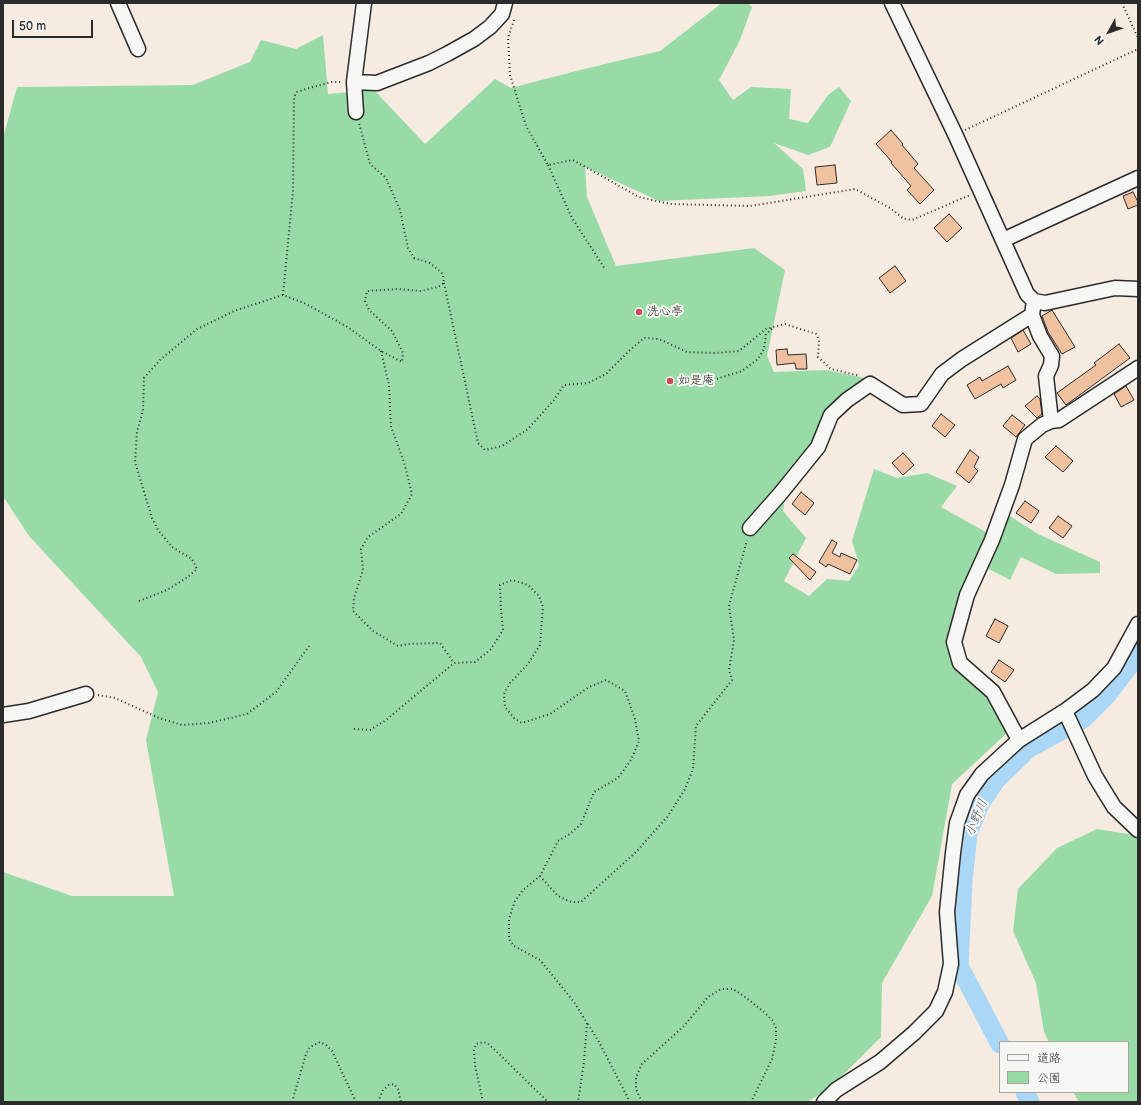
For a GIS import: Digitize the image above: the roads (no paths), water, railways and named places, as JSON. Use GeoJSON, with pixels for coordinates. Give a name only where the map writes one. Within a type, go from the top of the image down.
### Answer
{"type":"FeatureCollection","features":[{"type":"Feature","properties":{"kind":"street"},"geometry":{"type":"LineString","coordinates":[[118,3],[138,49]]}},
{"type":"Feature","properties":{"kind":"street"},"geometry":{"type":"LineString","coordinates":[[356,112],[354,82],[364,3]]}},
{"type":"Feature","properties":{"kind":"street"},"geometry":{"type":"LineString","coordinates":[[354,82],[378,83],[429,63],[447,54],[490,28],[502,14],[505,3]]}},
{"type":"Feature","properties":{"kind":"street"},"geometry":{"type":"LineString","coordinates":[[892,3],[981,190],[1033,308],[1040,336],[1052,356],[1051,364],[1046,376],[1051,421]]}},
{"type":"Feature","properties":{"kind":"street"},"geometry":{"type":"LineString","coordinates":[[1003,240],[1138,178]]}},
{"type":"Feature","properties":{"kind":"street"},"geometry":{"type":"LineString","coordinates":[[750,528],[818,447],[832,415],[847,400],[870,384],[903,405],[921,404],[942,374],[962,358],[1033,308],[1115,288],[1138,289]]}},
{"type":"Feature","properties":{"kind":"street"},"geometry":{"type":"LineString","coordinates":[[1019,740],[992,692],[960,663],[954,642],[967,595],[992,540],[1012,485],[1025,439],[1042,425],[1051,421],[1059,420],[1138,368]]}},
{"type":"Feature","properties":{"kind":"street"},"geometry":{"type":"LineString","coordinates":[[824,1102],[836,1090],[880,1062],[914,1033],[936,1011],[945,992],[951,964],[947,912],[957,823],[967,795],[982,774],[1019,740],[1065,711],[1094,690],[1114,668],[1138,624]]}},
{"type":"Feature","properties":{"kind":"street"},"geometry":{"type":"LineString","coordinates":[[3,715],[29,711],[86,694]]}},
{"type":"Feature","properties":{"kind":"street"},"geometry":{"type":"LineString","coordinates":[[1065,711],[1095,776],[1114,807],[1138,830]]}},
{"type":"Feature","properties":{"kind":"waterway","name":"小野川"},"geometry":{"type":"LineString","coordinates":[[999,1042],[959,966],[963,882],[968,833],[980,804],[996,780],[1028,749],[1083,719],[1107,695],[1132,662],[1138,651]]}},
{"type":"Feature","properties":{"kind":"waterway","name":"小野川"},"geometry":{"type":"LineString","coordinates":[[1026,1093],[1030,1102]]}},
{"type":"Feature","properties":{"kind":"place","name":"洗心亭"},"geometry":{"type":"Point","coordinates":[639,312]}},
{"type":"Feature","properties":{"kind":"place","name":"如是庵"},"geometry":{"type":"Point","coordinates":[670,381]}}]}
